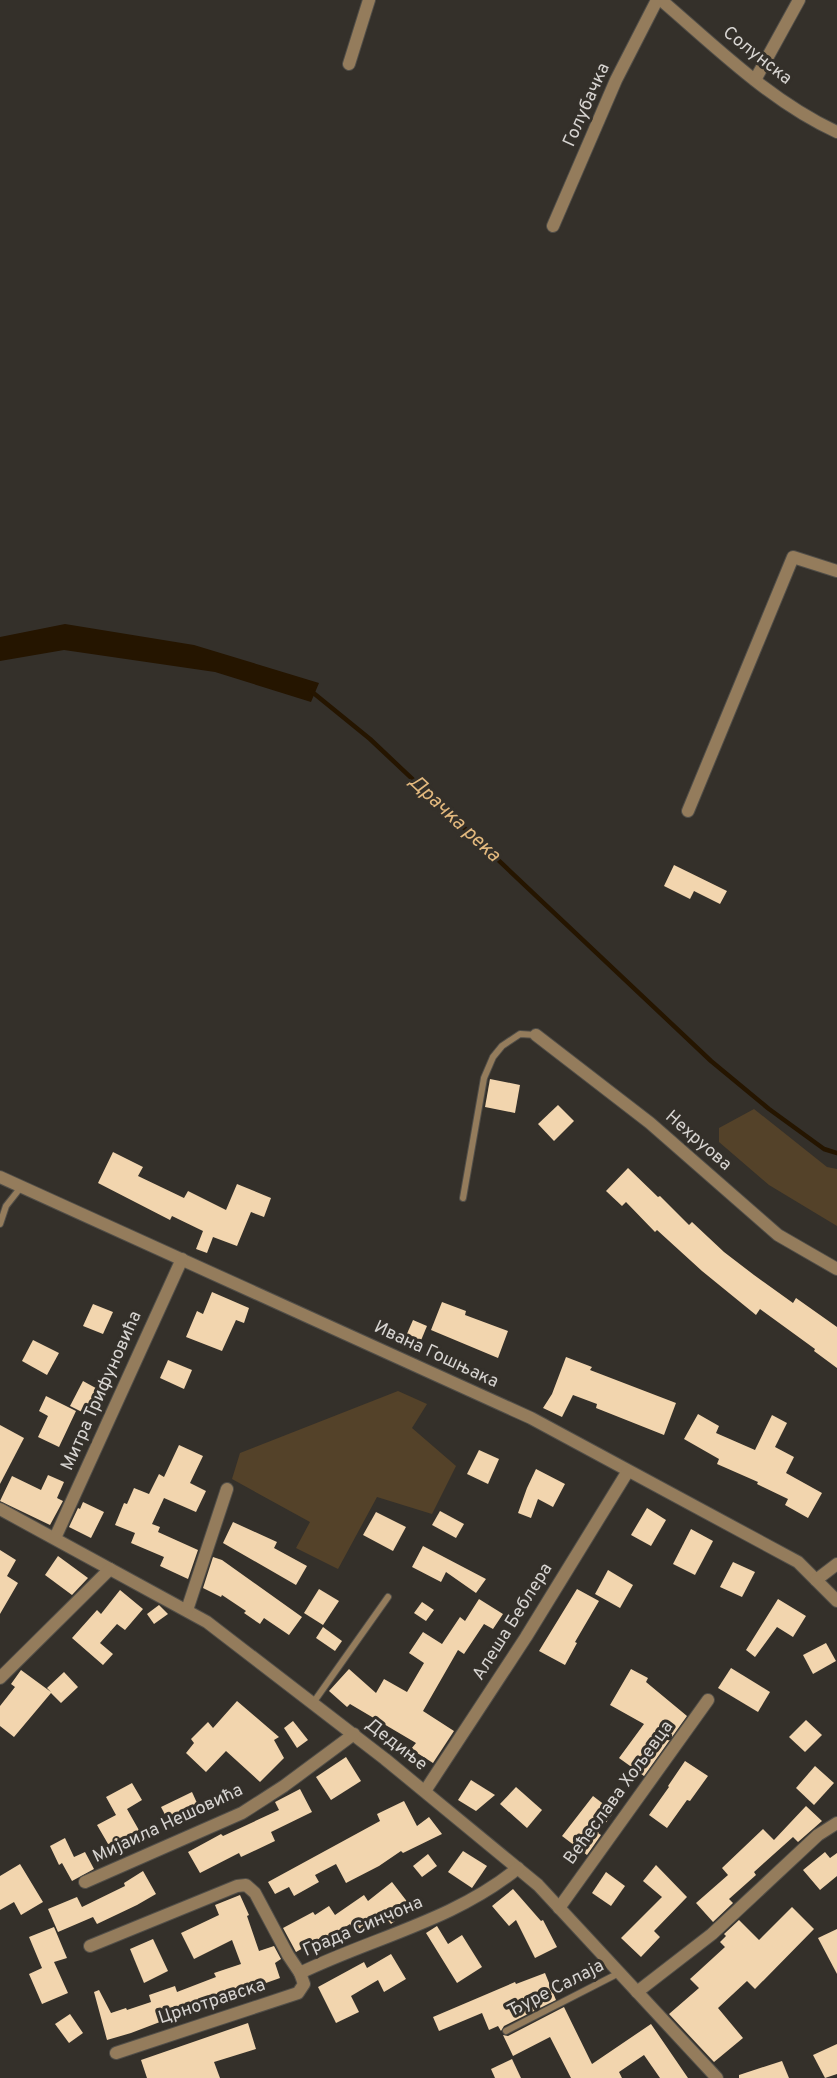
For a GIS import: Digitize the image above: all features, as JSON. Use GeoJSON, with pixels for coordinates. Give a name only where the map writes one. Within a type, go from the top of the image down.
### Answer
{"type":"FeatureCollection","features":[{"type":"Feature","properties":{"kind":"street"},"geometry":{"type":"LineString","coordinates":[[349,64],[369,0]]}},
{"type":"Feature","properties":{"kind":"street","name":"Голубачка"},"geometry":{"type":"LineString","coordinates":[[553,226],[616,80],[657,0]]}},
{"type":"Feature","properties":{"kind":"street","name":"Солунска"},"geometry":{"type":"LineString","coordinates":[[661,0],[755,80],[814,121],[837,132]]}},
{"type":"Feature","properties":{"kind":"street"},"geometry":{"type":"LineString","coordinates":[[755,80],[799,0]]}},
{"type":"Feature","properties":{"kind":"street"},"geometry":{"type":"LineString","coordinates":[[688,811],[793,557],[837,571]]}},
{"type":"Feature","properties":{"kind":"street","name":"Нехруова"},"geometry":{"type":"LineString","coordinates":[[536,1035],[650,1123],[778,1235],[837,1269]]}},
{"type":"Feature","properties":{"kind":"street","name":"Ивана Гошњака"},"geometry":{"type":"LineString","coordinates":[[0,1178],[531,1418],[798,1562],[837,1601]]}},
{"type":"Feature","properties":{"kind":"street","name":"Митра Трифуновића"},"geometry":{"type":"LineString","coordinates":[[55,1538],[182,1259]]}},
{"type":"Feature","properties":{"kind":"street","name":"Алеша Беблера"},"geometry":{"type":"LineString","coordinates":[[425,1791],[526,1637],[628,1471]]}},
{"type":"Feature","properties":{"kind":"street"},"geometry":{"type":"LineString","coordinates":[[187,1610],[228,1489]]}},
{"type":"Feature","properties":{"kind":"street","name":"Дедиње"},"geometry":{"type":"LineString","coordinates":[[0,1509],[207,1622],[354,1734],[538,1885],[717,2078]]}},
{"type":"Feature","properties":{"kind":"street"},"geometry":{"type":"LineString","coordinates":[[816,1580],[837,1564]]}},
{"type":"Feature","properties":{"kind":"street"},"geometry":{"type":"LineString","coordinates":[[0,1678],[110,1569]]}},
{"type":"Feature","properties":{"kind":"street","name":"Већеслава Хољевца"},"geometry":{"type":"LineString","coordinates":[[559,1908],[708,1700]]}},
{"type":"Feature","properties":{"kind":"street","name":"Мијаила Нешовића"},"geometry":{"type":"LineString","coordinates":[[85,1882],[242,1813],[284,1786],[354,1734]]}},
{"type":"Feature","properties":{"kind":"street"},"geometry":{"type":"LineString","coordinates":[[637,1992],[712,1934],[818,1835],[837,1823]]}},
{"type":"Feature","properties":{"kind":"street","name":"Града Синчона"},"geometry":{"type":"LineString","coordinates":[[90,1946],[237,1886],[246,1885],[255,1893],[300,1973],[328,1959],[459,1907],[518,1868]]}},
{"type":"Feature","properties":{"kind":"street","name":"Црнотравска"},"geometry":{"type":"LineString","coordinates":[[116,2053],[298,1993],[304,1984],[300,1973]]}},
{"type":"Feature","properties":{"kind":"lane"},"geometry":{"type":"LineString","coordinates":[[462,1198],[488,1067],[502,1046],[520,1034],[536,1035]]}},
{"type":"Feature","properties":{"kind":"lane"},"geometry":{"type":"LineString","coordinates":[[0,1224],[6,1206],[21,1186]]}},
{"type":"Feature","properties":{"kind":"lane"},"geometry":{"type":"LineString","coordinates":[[313,1703],[388,1597]]}},
{"type":"Feature","properties":{"kind":"lane","name":"Ђуре Салаја"},"geometry":{"type":"LineString","coordinates":[[506,2031],[620,1973]]}},
{"type":"Feature","properties":{"kind":"shaded area"},"geometry":{"type":"Polygon","coordinates":[[[65,624],[194,645],[319,683],[311,702],[215,672],[64,650],[0,661],[0,637],[65,624]]]}},
{"type":"Feature","properties":{"kind":"shaded area"},"geometry":{"type":"Polygon","coordinates":[[[754,1109],[827,1167],[837,1169],[837,1226],[769,1185],[719,1142],[719,1128],[754,1109]]]}},
{"type":"Feature","properties":{"kind":"shaded area"},"geometry":{"type":"Polygon","coordinates":[[[398,1391],[427,1404],[412,1428],[456,1466],[432,1514],[377,1497],[338,1569],[296,1548],[310,1522],[232,1479],[240,1453],[398,1391]]]}},
{"type":"Feature","properties":{"kind":"building"},"geometry":{"type":"Polygon","coordinates":[[[674,865],[727,891],[720,904],[694,891],[690,899],[664,886],[674,865]]]}},
{"type":"Feature","properties":{"kind":"building"},"geometry":{"type":"Polygon","coordinates":[[[490,1079],[520,1085],[515,1113],[485,1107],[490,1079]]]}},
{"type":"Feature","properties":{"kind":"building"},"geometry":{"type":"Polygon","coordinates":[[[558,1105],[574,1121],[554,1141],[538,1124],[558,1105]]]}},
{"type":"Feature","properties":{"kind":"building"},"geometry":{"type":"Polygon","coordinates":[[[113,1152],[143,1167],[138,1176],[184,1198],[188,1191],[226,1210],[237,1184],[271,1198],[264,1217],[251,1212],[237,1246],[213,1237],[207,1253],[196,1249],[203,1231],[172,1216],[170,1220],[98,1183],[113,1152]]]}},
{"type":"Feature","properties":{"kind":"building"},"geometry":{"type":"Polygon","coordinates":[[[628,1168],[689,1225],[692,1222],[724,1252],[754,1275],[793,1303],[796,1298],[837,1327],[837,1368],[760,1309],[756,1315],[657,1230],[655,1232],[626,1202],[622,1206],[606,1191],[628,1168]]]}},
{"type":"Feature","properties":{"kind":"building"},"geometry":{"type":"Polygon","coordinates":[[[212,1292],[249,1308],[244,1323],[236,1320],[222,1351],[186,1337],[197,1311],[203,1314],[212,1292]]]}},
{"type":"Feature","properties":{"kind":"building"},"geometry":{"type":"Polygon","coordinates":[[[442,1302],[466,1311],[465,1315],[508,1331],[498,1358],[431,1330],[442,1302]]]}},
{"type":"Feature","properties":{"kind":"building"},"geometry":{"type":"Polygon","coordinates":[[[93,1304],[113,1312],[103,1334],[83,1326],[93,1304]]]}},
{"type":"Feature","properties":{"kind":"building"},"geometry":{"type":"Polygon","coordinates":[[[413,1320],[427,1326],[417,1350],[403,1343],[413,1320]]]}},
{"type":"Feature","properties":{"kind":"building"},"geometry":{"type":"Polygon","coordinates":[[[33,1340],[59,1353],[47,1375],[22,1361],[33,1340]]]}},
{"type":"Feature","properties":{"kind":"building"},"geometry":{"type":"Polygon","coordinates":[[[566,1357],[592,1367],[590,1370],[676,1403],[664,1435],[596,1408],[597,1404],[573,1395],[562,1417],[543,1408],[552,1394],[566,1357]]]}},
{"type":"Feature","properties":{"kind":"building"},"geometry":{"type":"Polygon","coordinates":[[[168,1360],[192,1370],[184,1389],[160,1378],[168,1360]]]}},
{"type":"Feature","properties":{"kind":"building"},"geometry":{"type":"Polygon","coordinates":[[[83,1381],[103,1392],[90,1416],[70,1406],[83,1381]]]}},
{"type":"Feature","properties":{"kind":"building"},"geometry":{"type":"Polygon","coordinates":[[[46,1396],[76,1411],[59,1447],[38,1437],[48,1416],[39,1411],[46,1396]]]}},
{"type":"Feature","properties":{"kind":"building"},"geometry":{"type":"Polygon","coordinates":[[[698,1414],[719,1426],[716,1433],[755,1450],[772,1415],[787,1423],[775,1447],[794,1457],[786,1473],[822,1493],[808,1518],[785,1505],[788,1499],[757,1484],[758,1482],[717,1464],[719,1459],[684,1439],[698,1414]]]}},
{"type":"Feature","properties":{"kind":"building"},"geometry":{"type":"Polygon","coordinates":[[[0,1425],[24,1438],[0,1484],[0,1425]]]}},
{"type":"Feature","properties":{"kind":"building"},"geometry":{"type":"Polygon","coordinates":[[[179,1445],[203,1456],[190,1483],[206,1491],[196,1512],[164,1498],[152,1524],[160,1527],[158,1532],[198,1550],[188,1579],[160,1566],[164,1557],[131,1543],[135,1533],[115,1525],[124,1503],[127,1504],[134,1488],[149,1494],[159,1474],[164,1477],[179,1445]]]}},
{"type":"Feature","properties":{"kind":"building"},"geometry":{"type":"Polygon","coordinates":[[[479,1450],[499,1459],[488,1484],[467,1474],[479,1450]]]}},
{"type":"Feature","properties":{"kind":"building"},"geometry":{"type":"Polygon","coordinates":[[[536,1469],[565,1484],[553,1507],[538,1499],[531,1518],[518,1513],[536,1469]]]}},
{"type":"Feature","properties":{"kind":"building"},"geometry":{"type":"Polygon","coordinates":[[[48,1475],[64,1482],[57,1498],[63,1501],[50,1525],[0,1501],[12,1476],[41,1490],[48,1475]]]}},
{"type":"Feature","properties":{"kind":"building"},"geometry":{"type":"Polygon","coordinates":[[[83,1502],[104,1512],[91,1538],[69,1527],[83,1502]]]}},
{"type":"Feature","properties":{"kind":"building"},"geometry":{"type":"Polygon","coordinates":[[[647,1508],[666,1520],[651,1546],[631,1535],[647,1508]]]}},
{"type":"Feature","properties":{"kind":"building"},"geometry":{"type":"Polygon","coordinates":[[[440,1511],[464,1524],[456,1538],[432,1525],[440,1511]]]}},
{"type":"Feature","properties":{"kind":"building"},"geometry":{"type":"Polygon","coordinates":[[[376,1512],[406,1527],[393,1551],[363,1535],[376,1512]]]}},
{"type":"Feature","properties":{"kind":"building"},"geometry":{"type":"Polygon","coordinates":[[[233,1522],[277,1542],[274,1548],[307,1566],[296,1585],[223,1543],[233,1522]]]}},
{"type":"Feature","properties":{"kind":"building"},"geometry":{"type":"Polygon","coordinates":[[[691,1529],[713,1541],[695,1575],[673,1564],[691,1529]]]}},
{"type":"Feature","properties":{"kind":"building"},"geometry":{"type":"Polygon","coordinates":[[[423,1546],[486,1579],[476,1593],[446,1572],[441,1582],[412,1567],[423,1546]]]}},
{"type":"Feature","properties":{"kind":"building"},"geometry":{"type":"Polygon","coordinates":[[[0,1550],[16,1560],[7,1576],[18,1583],[0,1614],[0,1550]]]}},
{"type":"Feature","properties":{"kind":"building"},"geometry":{"type":"Polygon","coordinates":[[[58,1556],[88,1578],[72,1595],[45,1575],[58,1556]]]}},
{"type":"Feature","properties":{"kind":"building"},"geometry":{"type":"Polygon","coordinates":[[[213,1557],[222,1560],[302,1617],[289,1635],[264,1618],[260,1624],[244,1613],[246,1611],[222,1595],[221,1597],[203,1588],[213,1557]]]}},
{"type":"Feature","properties":{"kind":"building"},"geometry":{"type":"Polygon","coordinates":[[[733,1562],[755,1572],[742,1597],[720,1587],[733,1562]]]}},
{"type":"Feature","properties":{"kind":"building"},"geometry":{"type":"Polygon","coordinates":[[[608,1570],[633,1585],[620,1608],[595,1594],[608,1570]]]}},
{"type":"Feature","properties":{"kind":"building"},"geometry":{"type":"Polygon","coordinates":[[[319,1589],[339,1601],[323,1625],[304,1613],[319,1589]]]}},
{"type":"Feature","properties":{"kind":"building"},"geometry":{"type":"Polygon","coordinates":[[[577,1589],[599,1601],[575,1642],[577,1643],[565,1665],[539,1651],[577,1589]]]}},
{"type":"Feature","properties":{"kind":"building"},"geometry":{"type":"Polygon","coordinates":[[[120,1590],[143,1609],[125,1630],[117,1624],[100,1643],[113,1654],[103,1665],[72,1638],[97,1610],[101,1614],[120,1590]]]}},
{"type":"Feature","properties":{"kind":"building"},"geometry":{"type":"Polygon","coordinates":[[[479,1599],[503,1614],[493,1629],[484,1624],[464,1654],[458,1650],[423,1711],[454,1731],[433,1763],[411,1749],[416,1743],[350,1704],[347,1707],[329,1691],[349,1669],[376,1693],[384,1679],[407,1692],[424,1663],[409,1653],[423,1632],[442,1644],[460,1617],[465,1621],[479,1599]]]}},
{"type":"Feature","properties":{"kind":"building"},"geometry":{"type":"Polygon","coordinates":[[[778,1599],[806,1616],[793,1637],[777,1627],[755,1657],[746,1650],[778,1599]]]}},
{"type":"Feature","properties":{"kind":"building"},"geometry":{"type":"Polygon","coordinates":[[[422,1602],[434,1610],[426,1621],[414,1613],[422,1602]]]}},
{"type":"Feature","properties":{"kind":"building"},"geometry":{"type":"Polygon","coordinates":[[[159,1605],[168,1614],[154,1624],[147,1614],[159,1605]]]}},
{"type":"Feature","properties":{"kind":"building"},"geometry":{"type":"Polygon","coordinates":[[[323,1627],[342,1641],[335,1651],[316,1638],[323,1627]]]}},
{"type":"Feature","properties":{"kind":"building"},"geometry":{"type":"Polygon","coordinates":[[[826,1643],[836,1661],[813,1674],[803,1655],[826,1643]]]}},
{"type":"Feature","properties":{"kind":"building"},"geometry":{"type":"Polygon","coordinates":[[[731,1668],[770,1692],[758,1712],[718,1688],[731,1668]]]}},
{"type":"Feature","properties":{"kind":"building"},"geometry":{"type":"Polygon","coordinates":[[[631,1669],[648,1678],[646,1682],[687,1716],[644,1776],[619,1758],[644,1724],[610,1705],[631,1669]]]}},
{"type":"Feature","properties":{"kind":"building"},"geometry":{"type":"Polygon","coordinates":[[[21,1670],[51,1692],[47,1688],[64,1672],[78,1687],[61,1703],[51,1693],[14,1737],[0,1726],[0,1706],[15,1687],[11,1684],[21,1670]]]}},
{"type":"Feature","properties":{"kind":"building"},"geometry":{"type":"Polygon","coordinates":[[[237,1701],[279,1737],[274,1740],[284,1758],[260,1782],[226,1751],[206,1772],[186,1753],[194,1743],[191,1739],[208,1722],[213,1728],[237,1701]]]}},
{"type":"Feature","properties":{"kind":"building"},"geometry":{"type":"Polygon","coordinates":[[[806,1720],[822,1735],[805,1752],[789,1737],[806,1720]]]}},
{"type":"Feature","properties":{"kind":"building"},"geometry":{"type":"Polygon","coordinates":[[[293,1721],[308,1740],[297,1748],[284,1728],[293,1721]]]}},
{"type":"Feature","properties":{"kind":"building"},"geometry":{"type":"Polygon","coordinates":[[[346,1757],[361,1781],[331,1800],[316,1777],[346,1757]]]}},
{"type":"Feature","properties":{"kind":"building"},"geometry":{"type":"Polygon","coordinates":[[[685,1761],[708,1776],[667,1828],[649,1815],[685,1761]]]}},
{"type":"Feature","properties":{"kind":"building"},"geometry":{"type":"Polygon","coordinates":[[[815,1766],[834,1783],[814,1805],[796,1788],[815,1766]]]}},
{"type":"Feature","properties":{"kind":"building"},"geometry":{"type":"Polygon","coordinates":[[[471,1780],[495,1795],[476,1811],[458,1800],[471,1780]]]}},
{"type":"Feature","properties":{"kind":"building"},"geometry":{"type":"Polygon","coordinates":[[[132,1783],[142,1800],[127,1809],[140,1832],[111,1849],[97,1825],[116,1815],[106,1797],[132,1783]]]}},
{"type":"Feature","properties":{"kind":"building"},"geometry":{"type":"Polygon","coordinates":[[[516,1787],[542,1810],[527,1828],[500,1804],[516,1787]]]}},
{"type":"Feature","properties":{"kind":"building"},"geometry":{"type":"Polygon","coordinates":[[[300,1789],[312,1812],[271,1832],[275,1841],[241,1857],[239,1853],[200,1873],[188,1852],[221,1834],[223,1836],[279,1810],[275,1802],[300,1789]]]}},
{"type":"Feature","properties":{"kind":"building"},"geometry":{"type":"Polygon","coordinates":[[[192,1792],[202,1814],[172,1828],[161,1807],[192,1792]]]}},
{"type":"Feature","properties":{"kind":"building"},"geometry":{"type":"Polygon","coordinates":[[[593,1796],[614,1812],[598,1833],[601,1835],[587,1855],[562,1836],[593,1796]]]}},
{"type":"Feature","properties":{"kind":"building"},"geometry":{"type":"Polygon","coordinates":[[[404,1801],[417,1826],[429,1817],[442,1834],[403,1853],[401,1851],[379,1866],[346,1883],[336,1864],[315,1875],[319,1882],[294,1896],[289,1887],[275,1894],[268,1882],[380,1821],[377,1814],[404,1801]]]}},
{"type":"Feature","properties":{"kind":"building"},"geometry":{"type":"Polygon","coordinates":[[[806,1806],[822,1821],[798,1842],[793,1837],[754,1872],[756,1875],[729,1899],[733,1903],[713,1922],[696,1903],[728,1875],[722,1868],[763,1829],[774,1840],[806,1806]]]}},
{"type":"Feature","properties":{"kind":"building"},"geometry":{"type":"Polygon","coordinates":[[[65,1838],[74,1857],[85,1852],[94,1869],[72,1881],[62,1863],[59,1865],[50,1846],[65,1838]]]}},
{"type":"Feature","properties":{"kind":"building"},"geometry":{"type":"Polygon","coordinates":[[[463,1851],[487,1866],[472,1888],[448,1872],[463,1851]]]}},
{"type":"Feature","properties":{"kind":"building"},"geometry":{"type":"Polygon","coordinates":[[[825,1852],[830,1858],[837,1853],[837,1876],[820,1890],[803,1870],[825,1852]]]}},
{"type":"Feature","properties":{"kind":"building"},"geometry":{"type":"Polygon","coordinates":[[[428,1854],[437,1866],[422,1877],[413,1866],[428,1854]]]}},
{"type":"Feature","properties":{"kind":"building"},"geometry":{"type":"Polygon","coordinates":[[[20,1864],[43,1902],[21,1915],[14,1902],[0,1910],[0,1876],[20,1864]]]}},
{"type":"Feature","properties":{"kind":"building"},"geometry":{"type":"Polygon","coordinates":[[[656,1865],[687,1897],[654,1931],[660,1937],[641,1957],[621,1938],[662,1897],[643,1881],[656,1865]]]}},
{"type":"Feature","properties":{"kind":"building"},"geometry":{"type":"Polygon","coordinates":[[[143,1871],[156,1894],[97,1924],[93,1917],[58,1932],[48,1909],[77,1897],[82,1907],[125,1886],[124,1883],[143,1871]]]}},
{"type":"Feature","properties":{"kind":"building"},"geometry":{"type":"Polygon","coordinates":[[[606,1872],[625,1886],[611,1906],[592,1893],[606,1872]]]}},
{"type":"Feature","properties":{"kind":"building"},"geometry":{"type":"Polygon","coordinates":[[[392,1882],[412,1908],[391,1924],[382,1913],[355,1932],[350,1924],[325,1940],[323,1937],[296,1952],[283,1928],[313,1912],[315,1915],[329,1906],[335,1915],[364,1895],[368,1901],[392,1882]]]}},
{"type":"Feature","properties":{"kind":"building"},"geometry":{"type":"Polygon","coordinates":[[[513,1889],[541,1921],[543,1920],[557,1947],[535,1958],[516,1920],[509,1926],[492,1906],[513,1889]]]}},
{"type":"Feature","properties":{"kind":"building"},"geometry":{"type":"Polygon","coordinates":[[[240,1895],[249,1915],[247,1916],[259,1951],[274,1946],[281,1959],[275,1963],[280,1978],[252,1988],[253,1991],[224,2001],[223,1998],[107,2040],[94,1992],[99,1990],[111,2013],[126,2008],[127,2010],[151,2002],[149,1995],[175,1986],[177,1992],[216,1977],[214,1973],[241,1964],[232,1940],[194,1959],[181,1933],[219,1915],[215,1905],[240,1895]]]}},
{"type":"Feature","properties":{"kind":"building"},"geometry":{"type":"Polygon","coordinates":[[[792,1907],[814,1929],[755,1989],[747,1981],[718,2008],[743,2038],[714,2062],[669,2014],[699,1988],[690,1979],[725,1947],[720,1942],[726,1936],[724,1934],[739,1920],[759,1940],[792,1907]]]}},
{"type":"Feature","properties":{"kind":"building"},"geometry":{"type":"Polygon","coordinates":[[[437,1926],[448,1944],[462,1935],[482,1967],[457,1983],[426,1933],[437,1926]]]}},
{"type":"Feature","properties":{"kind":"building"},"geometry":{"type":"Polygon","coordinates":[[[54,1927],[67,1958],[54,1962],[68,1993],[42,2004],[29,1974],[42,1968],[29,1937],[54,1927]]]}},
{"type":"Feature","properties":{"kind":"building"},"geometry":{"type":"Polygon","coordinates":[[[837,1929],[837,1974],[818,1938],[837,1929]]]}},
{"type":"Feature","properties":{"kind":"building"},"geometry":{"type":"Polygon","coordinates":[[[153,1939],[168,1971],[144,1983],[130,1949],[153,1939]]]}},
{"type":"Feature","properties":{"kind":"building"},"geometry":{"type":"Polygon","coordinates":[[[391,1954],[406,1979],[384,1992],[378,1980],[351,1996],[359,2012],[336,2023],[318,1987],[364,1962],[367,1968],[391,1954]]]}},
{"type":"Feature","properties":{"kind":"building"},"geometry":{"type":"Polygon","coordinates":[[[545,1973],[556,2000],[504,2026],[501,2031],[498,2026],[489,2030],[482,2013],[439,2031],[433,2017],[515,1982],[516,1984],[545,1973]]]}},
{"type":"Feature","properties":{"kind":"building"},"geometry":{"type":"Polygon","coordinates":[[[564,2007],[592,2064],[651,2024],[688,2078],[660,2078],[644,2055],[619,2072],[622,2078],[571,2078],[550,2037],[513,2056],[503,2035],[508,2036],[564,2007]]]}},
{"type":"Feature","properties":{"kind":"building"},"geometry":{"type":"Polygon","coordinates":[[[70,2014],[83,2033],[69,2043],[55,2024],[70,2014]]]}},
{"type":"Feature","properties":{"kind":"building"},"geometry":{"type":"Polygon","coordinates":[[[248,2023],[256,2049],[214,2062],[220,2078],[147,2078],[141,2060],[248,2023]]]}},
{"type":"Feature","properties":{"kind":"building"},"geometry":{"type":"Polygon","coordinates":[[[837,2044],[837,2074],[825,2078],[813,2055],[837,2044]]]}},
{"type":"Feature","properties":{"kind":"building"},"geometry":{"type":"Polygon","coordinates":[[[512,2059],[521,2078],[495,2078],[491,2069],[512,2059]]]}},
{"type":"Feature","properties":{"kind":"building"},"geometry":{"type":"Polygon","coordinates":[[[782,2061],[789,2078],[739,2078],[739,2075],[782,2061]]]}},
{"type":"Feature","properties":{"kind":"waterway","name":"Драчка река"},"geometry":{"type":"LineString","coordinates":[[311,691],[370,739],[711,1061],[769,1109],[824,1149],[837,1153]]}}]}
